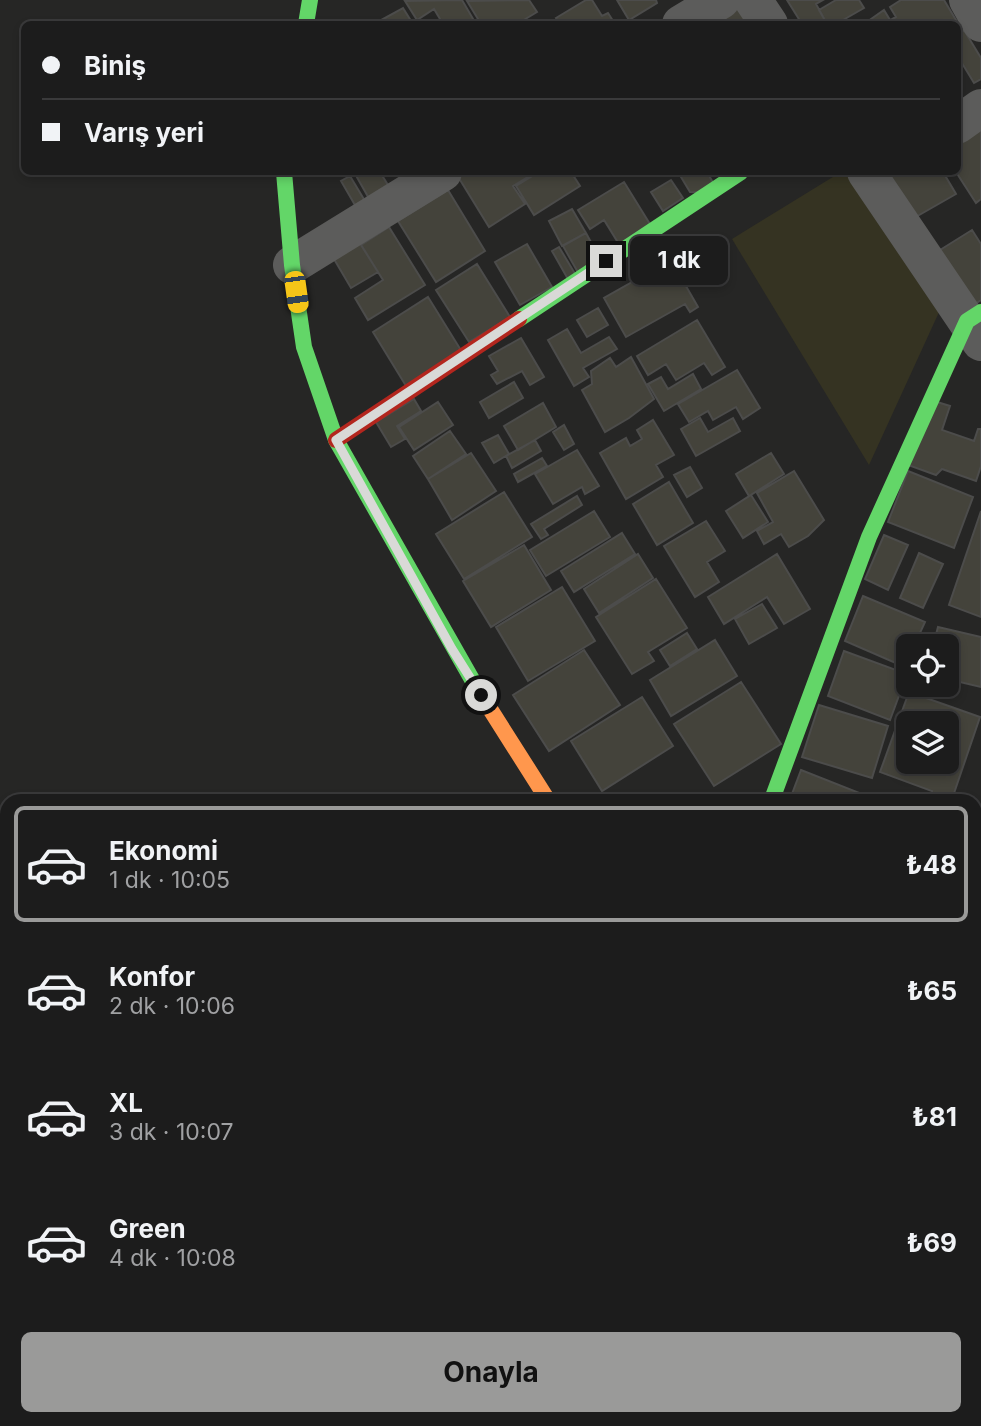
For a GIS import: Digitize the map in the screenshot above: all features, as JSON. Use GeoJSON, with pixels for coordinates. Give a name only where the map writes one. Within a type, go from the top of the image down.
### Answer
{"type":"FeatureCollection","features":[{"type":"Feature","properties":{"kind":"street"},"geometry":{"type":"LineString","coordinates":[[306,21],[310,0]]}},
{"type":"Feature","properties":{"kind":"street"},"geometry":{"type":"LineString","coordinates":[[686,21],[721,0]]}},
{"type":"Feature","properties":{"kind":"street"},"geometry":{"type":"LineString","coordinates":[[753,0],[767,21]]}},
{"type":"Feature","properties":{"kind":"street"},"geometry":{"type":"LineString","coordinates":[[961,122],[981,108]]}},
{"type":"Feature","properties":{"kind":"street"},"geometry":{"type":"LineString","coordinates":[[284,175],[292,265],[304,347],[336,440],[452,649],[544,794]]}},
{"type":"Feature","properties":{"kind":"street"},"geometry":{"type":"LineString","coordinates":[[292,265],[438,175]]}},
{"type":"Feature","properties":{"kind":"street"},"geometry":{"type":"LineString","coordinates":[[336,440],[736,175]]}},
{"type":"Feature","properties":{"kind":"street"},"geometry":{"type":"LineString","coordinates":[[774,794],[869,537],[976,325],[878,176]]}},
{"type":"Feature","properties":{"kind":"shaded area"},"geometry":{"type":"Polygon","coordinates":[[[836,175],[858,175],[940,310],[869,465],[732,239],[836,175]]]}},
{"type":"Feature","properties":{"kind":"building"},"geometry":{"type":"Polygon","coordinates":[[[462,0],[474,21],[441,21],[434,9],[417,20],[405,1],[462,0]]]}},
{"type":"Feature","properties":{"kind":"building"},"geometry":{"type":"Polygon","coordinates":[[[529,0],[537,12],[522,21],[479,21],[467,1],[529,0]]]}},
{"type":"Feature","properties":{"kind":"building"},"geometry":{"type":"Polygon","coordinates":[[[586,0],[592,0],[602,16],[608,13],[613,21],[558,21],[556,18],[586,0]]]}},
{"type":"Feature","properties":{"kind":"building"},"geometry":{"type":"Polygon","coordinates":[[[617,0],[656,0],[657,3],[629,20],[617,0]]]}},
{"type":"Feature","properties":{"kind":"building"},"geometry":{"type":"Polygon","coordinates":[[[787,0],[823,0],[816,4],[825,21],[800,21],[787,0]]]}},
{"type":"Feature","properties":{"kind":"building"},"geometry":{"type":"Polygon","coordinates":[[[836,0],[859,0],[864,8],[841,21],[825,21],[819,10],[836,0]]]}},
{"type":"Feature","properties":{"kind":"building"},"geometry":{"type":"Polygon","coordinates":[[[901,0],[944,0],[957,21],[889,21],[896,17],[890,7],[901,0]]]}},
{"type":"Feature","properties":{"kind":"building"},"geometry":{"type":"Polygon","coordinates":[[[745,2],[757,21],[714,21],[745,2]]]}},
{"type":"Feature","properties":{"kind":"building"},"geometry":{"type":"Polygon","coordinates":[[[403,8],[411,21],[379,21],[403,8]]]}},
{"type":"Feature","properties":{"kind":"building"},"geometry":{"type":"Polygon","coordinates":[[[884,10],[890,20],[888,21],[868,21],[884,10]]]}},
{"type":"Feature","properties":{"kind":"building"},"geometry":{"type":"Polygon","coordinates":[[[964,30],[981,58],[981,79],[974,83],[961,62],[961,32],[964,30]]]}},
{"type":"Feature","properties":{"kind":"building"},"geometry":{"type":"Polygon","coordinates":[[[981,119],[981,199],[976,203],[958,175],[961,175],[961,132],[981,119]]]}},
{"type":"Feature","properties":{"kind":"building"},"geometry":{"type":"Polygon","coordinates":[[[356,175],[382,175],[391,190],[371,202],[356,175]]]}},
{"type":"Feature","properties":{"kind":"building"},"geometry":{"type":"Polygon","coordinates":[[[457,175],[531,175],[513,186],[525,204],[489,227],[457,175]]]}},
{"type":"Feature","properties":{"kind":"building"},"geometry":{"type":"Polygon","coordinates":[[[534,175],[573,175],[580,186],[534,215],[516,186],[534,175]]]}},
{"type":"Feature","properties":{"kind":"building"},"geometry":{"type":"Polygon","coordinates":[[[680,175],[709,175],[719,193],[690,192],[680,175]]]}},
{"type":"Feature","properties":{"kind":"building"},"geometry":{"type":"Polygon","coordinates":[[[945,175],[956,194],[914,218],[890,176],[945,175]]]}},
{"type":"Feature","properties":{"kind":"building"},"geometry":{"type":"Polygon","coordinates":[[[350,176],[368,206],[359,212],[341,181],[350,176]]]}},
{"type":"Feature","properties":{"kind":"building"},"geometry":{"type":"Polygon","coordinates":[[[671,180],[683,198],[663,211],[651,192],[671,180]]]}},
{"type":"Feature","properties":{"kind":"building"},"geometry":{"type":"Polygon","coordinates":[[[624,182],[653,229],[622,249],[604,220],[590,229],[578,210],[624,182]]]}},
{"type":"Feature","properties":{"kind":"building"},"geometry":{"type":"Polygon","coordinates":[[[448,190],[485,251],[436,282],[398,221],[448,190]]]}},
{"type":"Feature","properties":{"kind":"building"},"geometry":{"type":"Polygon","coordinates":[[[572,209],[586,233],[562,246],[549,221],[572,209]]]}},
{"type":"Feature","properties":{"kind":"building"},"geometry":{"type":"Polygon","coordinates":[[[389,227],[425,285],[368,320],[355,298],[383,280],[361,245],[389,227]]]}},
{"type":"Feature","properties":{"kind":"building"},"geometry":{"type":"Polygon","coordinates":[[[972,230],[981,244],[981,300],[966,310],[932,255],[972,230]]]}},
{"type":"Feature","properties":{"kind":"building"},"geometry":{"type":"Polygon","coordinates":[[[586,233],[606,270],[584,283],[563,246],[586,233]]]}},
{"type":"Feature","properties":{"kind":"building"},"geometry":{"type":"Polygon","coordinates":[[[360,243],[378,272],[351,288],[334,259],[360,243]]]}},
{"type":"Feature","properties":{"kind":"building"},"geometry":{"type":"Polygon","coordinates":[[[527,244],[552,287],[520,305],[495,262],[527,244]]]}},
{"type":"Feature","properties":{"kind":"building"},"geometry":{"type":"Polygon","coordinates":[[[559,247],[577,277],[569,281],[552,251],[559,247]]]}},
{"type":"Feature","properties":{"kind":"building"},"geometry":{"type":"Polygon","coordinates":[[[671,260],[698,307],[690,312],[685,304],[626,337],[604,298],[671,260]]]}},
{"type":"Feature","properties":{"kind":"building"},"geometry":{"type":"Polygon","coordinates":[[[477,264],[510,317],[469,342],[436,290],[477,264]]]}},
{"type":"Feature","properties":{"kind":"building"},"geometry":{"type":"Polygon","coordinates":[[[428,297],[462,352],[406,386],[373,332],[428,297]]]}},
{"type":"Feature","properties":{"kind":"building"},"geometry":{"type":"Polygon","coordinates":[[[598,308],[608,325],[587,337],[577,320],[598,308]]]}},
{"type":"Feature","properties":{"kind":"building"},"geometry":{"type":"Polygon","coordinates":[[[697,320],[725,367],[712,375],[704,363],[676,380],[666,364],[648,375],[637,356],[697,320]]]}},
{"type":"Feature","properties":{"kind":"building"},"geometry":{"type":"Polygon","coordinates":[[[567,329],[581,353],[609,337],[617,349],[583,368],[589,377],[574,386],[548,340],[567,329]]]}},
{"type":"Feature","properties":{"kind":"building"},"geometry":{"type":"Polygon","coordinates":[[[521,338],[544,377],[530,385],[522,371],[497,384],[491,375],[498,371],[489,356],[521,338]]]}},
{"type":"Feature","properties":{"kind":"building"},"geometry":{"type":"Polygon","coordinates":[[[631,357],[654,399],[605,432],[582,390],[592,384],[591,371],[610,358],[616,367],[631,357]]]}},
{"type":"Feature","properties":{"kind":"building"},"geometry":{"type":"Polygon","coordinates":[[[737,370],[760,408],[743,419],[736,407],[713,420],[708,411],[689,422],[678,404],[737,370]]]}},
{"type":"Feature","properties":{"kind":"building"},"geometry":{"type":"Polygon","coordinates":[[[693,374],[701,389],[664,411],[648,384],[661,377],[668,389],[693,374]]]}},
{"type":"Feature","properties":{"kind":"building"},"geometry":{"type":"Polygon","coordinates":[[[514,382],[523,398],[489,418],[480,402],[514,382]]]}},
{"type":"Feature","properties":{"kind":"building"},"geometry":{"type":"Polygon","coordinates":[[[414,399],[421,411],[397,426],[405,439],[391,447],[376,422],[414,399]]]}},
{"type":"Feature","properties":{"kind":"building"},"geometry":{"type":"Polygon","coordinates":[[[438,402],[453,425],[414,450],[399,427],[438,402]]]}},
{"type":"Feature","properties":{"kind":"building"},"geometry":{"type":"Polygon","coordinates":[[[937,402],[950,406],[942,430],[974,441],[978,429],[981,429],[981,466],[976,481],[942,469],[936,475],[908,465],[937,402]]]}},
{"type":"Feature","properties":{"kind":"building"},"geometry":{"type":"Polygon","coordinates":[[[543,403],[556,427],[518,450],[504,426],[543,403]]]}},
{"type":"Feature","properties":{"kind":"building"},"geometry":{"type":"Polygon","coordinates":[[[700,418],[708,432],[733,418],[740,431],[696,456],[681,429],[700,418]]]}},
{"type":"Feature","properties":{"kind":"building"},"geometry":{"type":"Polygon","coordinates":[[[653,420],[674,455],[656,465],[663,477],[626,499],[600,453],[626,438],[630,446],[642,439],[637,430],[653,420]]]}},
{"type":"Feature","properties":{"kind":"building"},"geometry":{"type":"Polygon","coordinates":[[[564,425],[574,444],[564,450],[553,432],[564,425]]]}},
{"type":"Feature","properties":{"kind":"building"},"geometry":{"type":"Polygon","coordinates":[[[450,431],[466,454],[428,479],[413,456],[450,431]]]}},
{"type":"Feature","properties":{"kind":"building"},"geometry":{"type":"Polygon","coordinates":[[[498,435],[509,454],[494,463],[482,443],[498,435]]]}},
{"type":"Feature","properties":{"kind":"building"},"geometry":{"type":"Polygon","coordinates":[[[535,440],[541,451],[512,468],[506,456],[535,440]]]}},
{"type":"Feature","properties":{"kind":"building"},"geometry":{"type":"Polygon","coordinates":[[[577,450],[599,486],[585,494],[582,487],[553,504],[535,474],[577,450]]]}},
{"type":"Feature","properties":{"kind":"building"},"geometry":{"type":"Polygon","coordinates":[[[471,453],[496,491],[452,520],[428,479],[471,453]]]}},
{"type":"Feature","properties":{"kind":"building"},"geometry":{"type":"Polygon","coordinates":[[[771,453],[784,474],[749,496],[736,474],[771,453]]]}},
{"type":"Feature","properties":{"kind":"building"},"geometry":{"type":"Polygon","coordinates":[[[542,458],[547,466],[518,482],[514,474],[542,458]]]}},
{"type":"Feature","properties":{"kind":"building"},"geometry":{"type":"Polygon","coordinates":[[[690,467],[702,488],[687,497],[674,475],[690,467]]]}},
{"type":"Feature","properties":{"kind":"building"},"geometry":{"type":"Polygon","coordinates":[[[794,471],[824,520],[808,536],[789,547],[781,534],[764,544],[757,531],[773,522],[757,493],[794,471]]]}},
{"type":"Feature","properties":{"kind":"building"},"geometry":{"type":"Polygon","coordinates":[[[908,471],[973,497],[954,548],[888,522],[908,471]]]}},
{"type":"Feature","properties":{"kind":"building"},"geometry":{"type":"Polygon","coordinates":[[[669,482],[693,523],[657,545],[633,504],[669,482]]]}},
{"type":"Feature","properties":{"kind":"building"},"geometry":{"type":"Polygon","coordinates":[[[504,492],[532,537],[464,579],[436,534],[504,492]]]}},
{"type":"Feature","properties":{"kind":"building"},"geometry":{"type":"Polygon","coordinates":[[[751,495],[768,522],[743,538],[726,511],[751,495]]]}},
{"type":"Feature","properties":{"kind":"building"},"geometry":{"type":"Polygon","coordinates":[[[577,496],[582,505],[544,529],[548,535],[541,539],[531,524],[577,496]]]}},
{"type":"Feature","properties":{"kind":"building"},"geometry":{"type":"Polygon","coordinates":[[[594,511],[610,537],[546,576],[530,550],[594,511]]]}},
{"type":"Feature","properties":{"kind":"building"},"geometry":{"type":"Polygon","coordinates":[[[981,511],[981,617],[949,605],[981,511]]]}},
{"type":"Feature","properties":{"kind":"building"},"geometry":{"type":"Polygon","coordinates":[[[706,521],[725,551],[707,562],[719,582],[695,597],[664,546],[706,521]]]}},
{"type":"Feature","properties":{"kind":"building"},"geometry":{"type":"Polygon","coordinates":[[[622,533],[635,554],[574,592],[561,571],[622,533]]]}},
{"type":"Feature","properties":{"kind":"building"},"geometry":{"type":"Polygon","coordinates":[[[884,535],[908,545],[888,590],[865,579],[884,535]]]}},
{"type":"Feature","properties":{"kind":"building"},"geometry":{"type":"Polygon","coordinates":[[[524,545],[551,590],[491,627],[463,581],[524,545]]]}},
{"type":"Feature","properties":{"kind":"building"},"geometry":{"type":"Polygon","coordinates":[[[919,553],[943,564],[923,608],[900,598],[919,553]]]}},
{"type":"Feature","properties":{"kind":"building"},"geometry":{"type":"Polygon","coordinates":[[[638,554],[653,578],[599,613],[584,589],[638,554]]]}},
{"type":"Feature","properties":{"kind":"building"},"geometry":{"type":"Polygon","coordinates":[[[777,554],[810,609],[784,624],[767,597],[724,624],[708,597],[777,554]]]}},
{"type":"Feature","properties":{"kind":"building"},"geometry":{"type":"Polygon","coordinates":[[[656,579],[687,628],[648,652],[654,661],[632,674],[596,617],[656,579]]]}},
{"type":"Feature","properties":{"kind":"building"},"geometry":{"type":"Polygon","coordinates":[[[562,587],[595,641],[528,681],[496,627],[562,587]]]}},
{"type":"Feature","properties":{"kind":"building"},"geometry":{"type":"Polygon","coordinates":[[[863,596],[925,622],[920,634],[896,634],[896,663],[845,641],[863,596]]]}},
{"type":"Feature","properties":{"kind":"building"},"geometry":{"type":"Polygon","coordinates":[[[762,604],[777,628],[749,644],[735,619],[762,604]]]}},
{"type":"Feature","properties":{"kind":"building"},"geometry":{"type":"Polygon","coordinates":[[[938,627],[981,637],[981,687],[959,682],[959,634],[936,634],[938,627]]]}},
{"type":"Feature","properties":{"kind":"building"},"geometry":{"type":"Polygon","coordinates":[[[687,633],[697,649],[670,666],[660,650],[687,633]]]}},
{"type":"Feature","properties":{"kind":"building"},"geometry":{"type":"Polygon","coordinates":[[[715,640],[737,676],[671,716],[650,680],[715,640]]]}},
{"type":"Feature","properties":{"kind":"building"},"geometry":{"type":"Polygon","coordinates":[[[584,650],[620,705],[549,751],[513,695],[584,650]]]}},
{"type":"Feature","properties":{"kind":"building"},"geometry":{"type":"Polygon","coordinates":[[[844,651],[896,670],[896,697],[898,697],[890,720],[828,696],[844,651]]]}},
{"type":"Feature","properties":{"kind":"building"},"geometry":{"type":"Polygon","coordinates":[[[741,682],[781,744],[714,786],[674,724],[741,682]]]}},
{"type":"Feature","properties":{"kind":"building"},"geometry":{"type":"Polygon","coordinates":[[[642,697],[673,746],[602,791],[571,741],[642,697]]]}},
{"type":"Feature","properties":{"kind":"building"},"geometry":{"type":"Polygon","coordinates":[[[907,697],[923,697],[980,717],[954,794],[931,794],[932,791],[880,772],[896,728],[896,774],[959,774],[959,711],[902,711],[907,697]]]}},
{"type":"Feature","properties":{"kind":"building"},"geometry":{"type":"Polygon","coordinates":[[[819,705],[888,726],[872,778],[802,757],[819,705]]]}},
{"type":"Feature","properties":{"kind":"building"},"geometry":{"type":"Polygon","coordinates":[[[801,770],[862,794],[792,794],[801,770]]]}},
{"type":"Feature","properties":{"kind":"traffic: fast"},"geometry":{"type":"LineString","coordinates":[[306,21],[310,0]]}},
{"type":"Feature","properties":{"kind":"traffic: fast"},"geometry":{"type":"LineString","coordinates":[[284,175],[292,265],[304,347],[336,440],[478,690]]}},
{"type":"Feature","properties":{"kind":"traffic: fast"},"geometry":{"type":"LineString","coordinates":[[519,319],[736,175]]}},
{"type":"Feature","properties":{"kind":"traffic: fast"},"geometry":{"type":"LineString","coordinates":[[774,794],[869,537],[967,321],[981,312]]}},
{"type":"Feature","properties":{"kind":"traffic: slow"},"geometry":{"type":"LineString","coordinates":[[478,690],[544,794]]}},
{"type":"Feature","properties":{"kind":"traffic: jam"},"geometry":{"type":"LineString","coordinates":[[336,440],[519,319]]}},
{"type":"Feature","properties":{"kind":"route"},"geometry":{"type":"LineString","coordinates":[[481,695],[452,649],[369,495],[336,440],[606,261]]}}]}
